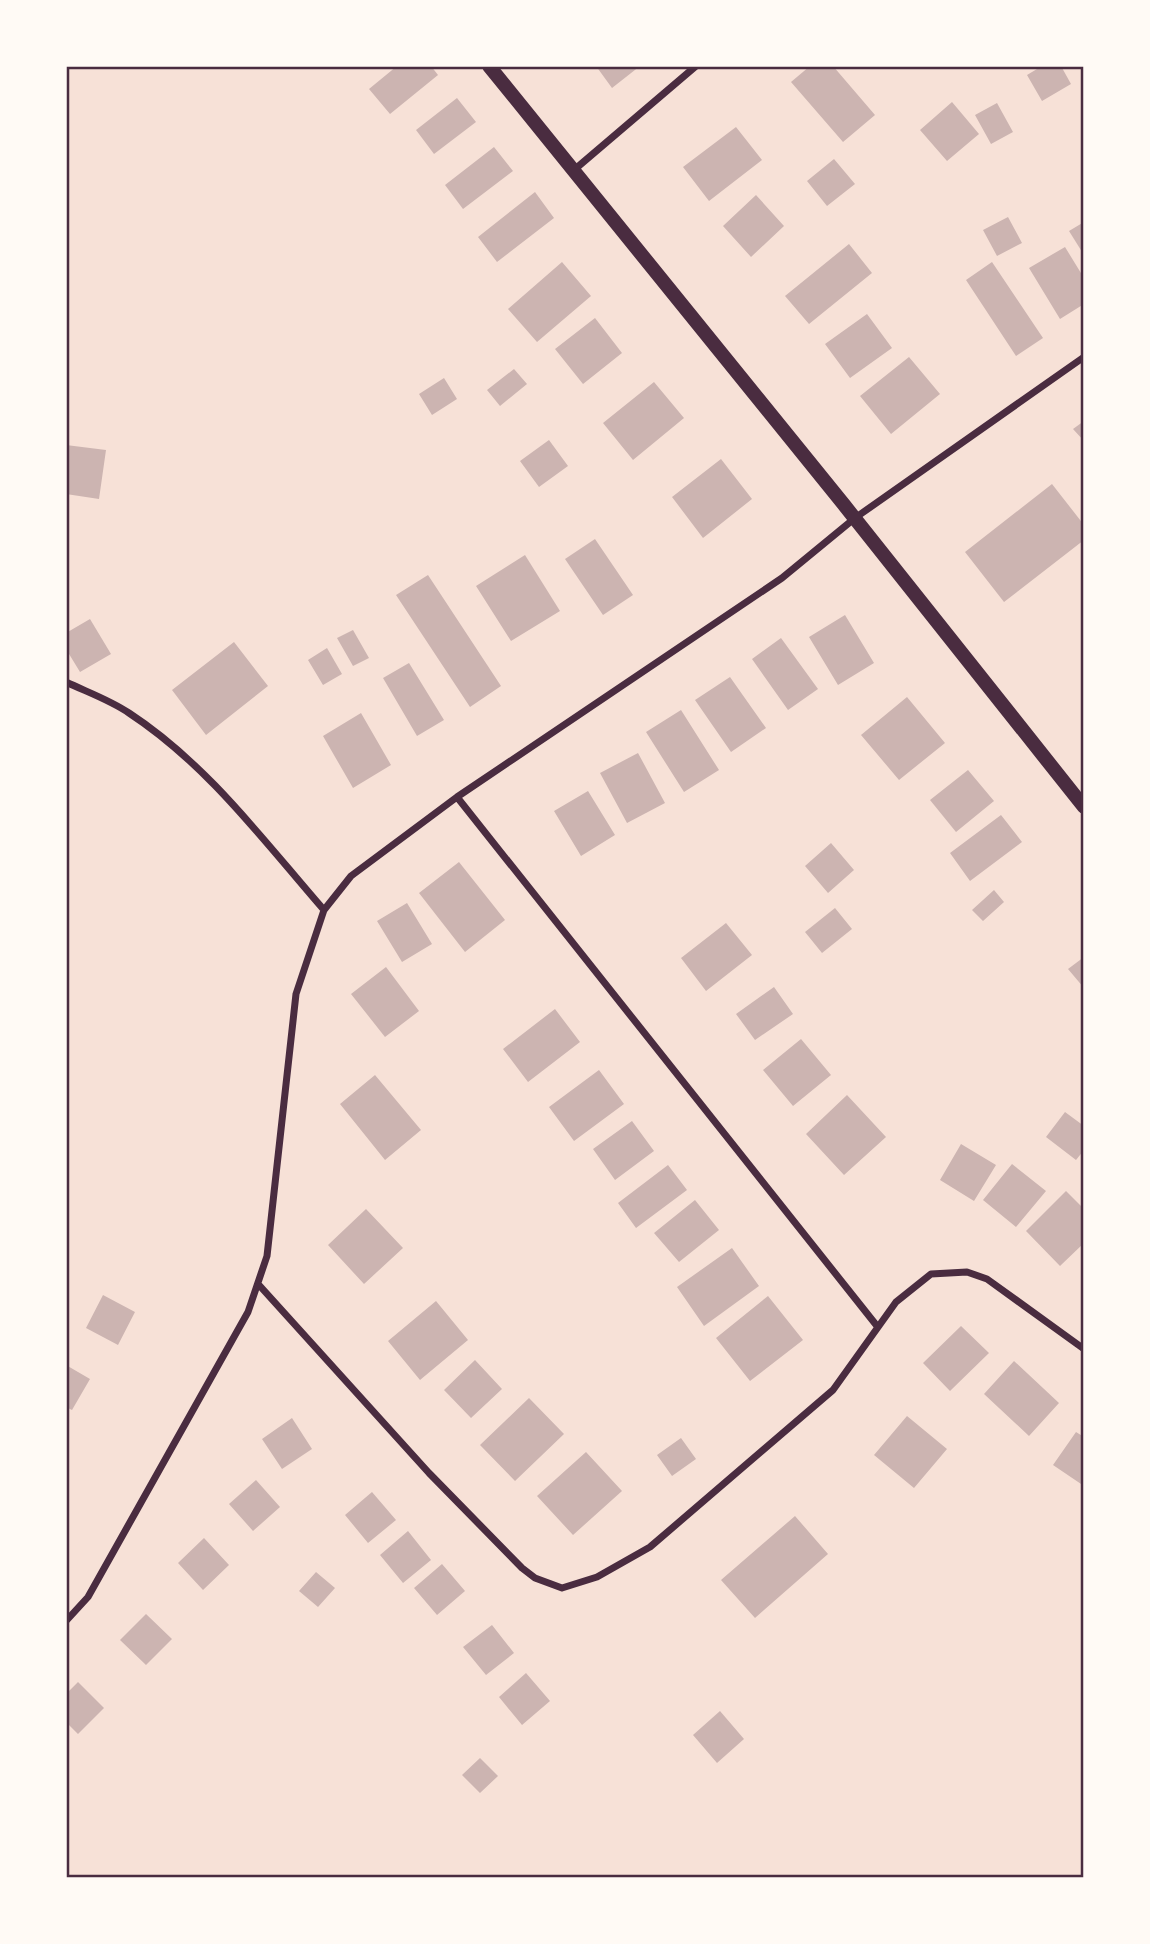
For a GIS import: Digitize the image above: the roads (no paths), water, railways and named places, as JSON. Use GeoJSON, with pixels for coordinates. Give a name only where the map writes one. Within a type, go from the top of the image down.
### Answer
{"type":"FeatureCollection","features":[{"type":"Feature","properties":{"kind":"main road"},"geometry":{"type":"LineString","coordinates":[[489,66],[855,518],[1083,807]]}},
{"type":"Feature","properties":{"kind":"street"},"geometry":{"type":"LineString","coordinates":[[573,170],[696,66]]}},
{"type":"Feature","properties":{"kind":"street"},"geometry":{"type":"LineString","coordinates":[[66,1621],[88,1597],[248,1312],[259,1284],[267,1256],[296,994],[324,910],[351,876],[457,797],[782,578],[855,518],[1083,357]]}},
{"type":"Feature","properties":{"kind":"street"},"geometry":{"type":"LineString","coordinates":[[66,682],[126,711],[164,738],[212,781],[324,910]]}},
{"type":"Feature","properties":{"kind":"street"},"geometry":{"type":"LineString","coordinates":[[457,797],[877,1326]]}},
{"type":"Feature","properties":{"kind":"street"},"geometry":{"type":"LineString","coordinates":[[259,1284],[429,1474],[522,1568],[535,1578],[562,1588],[597,1577],[650,1546],[833,1390],[896,1302],[931,1274],[967,1272],[987,1279],[1083,1349]]}}]}
